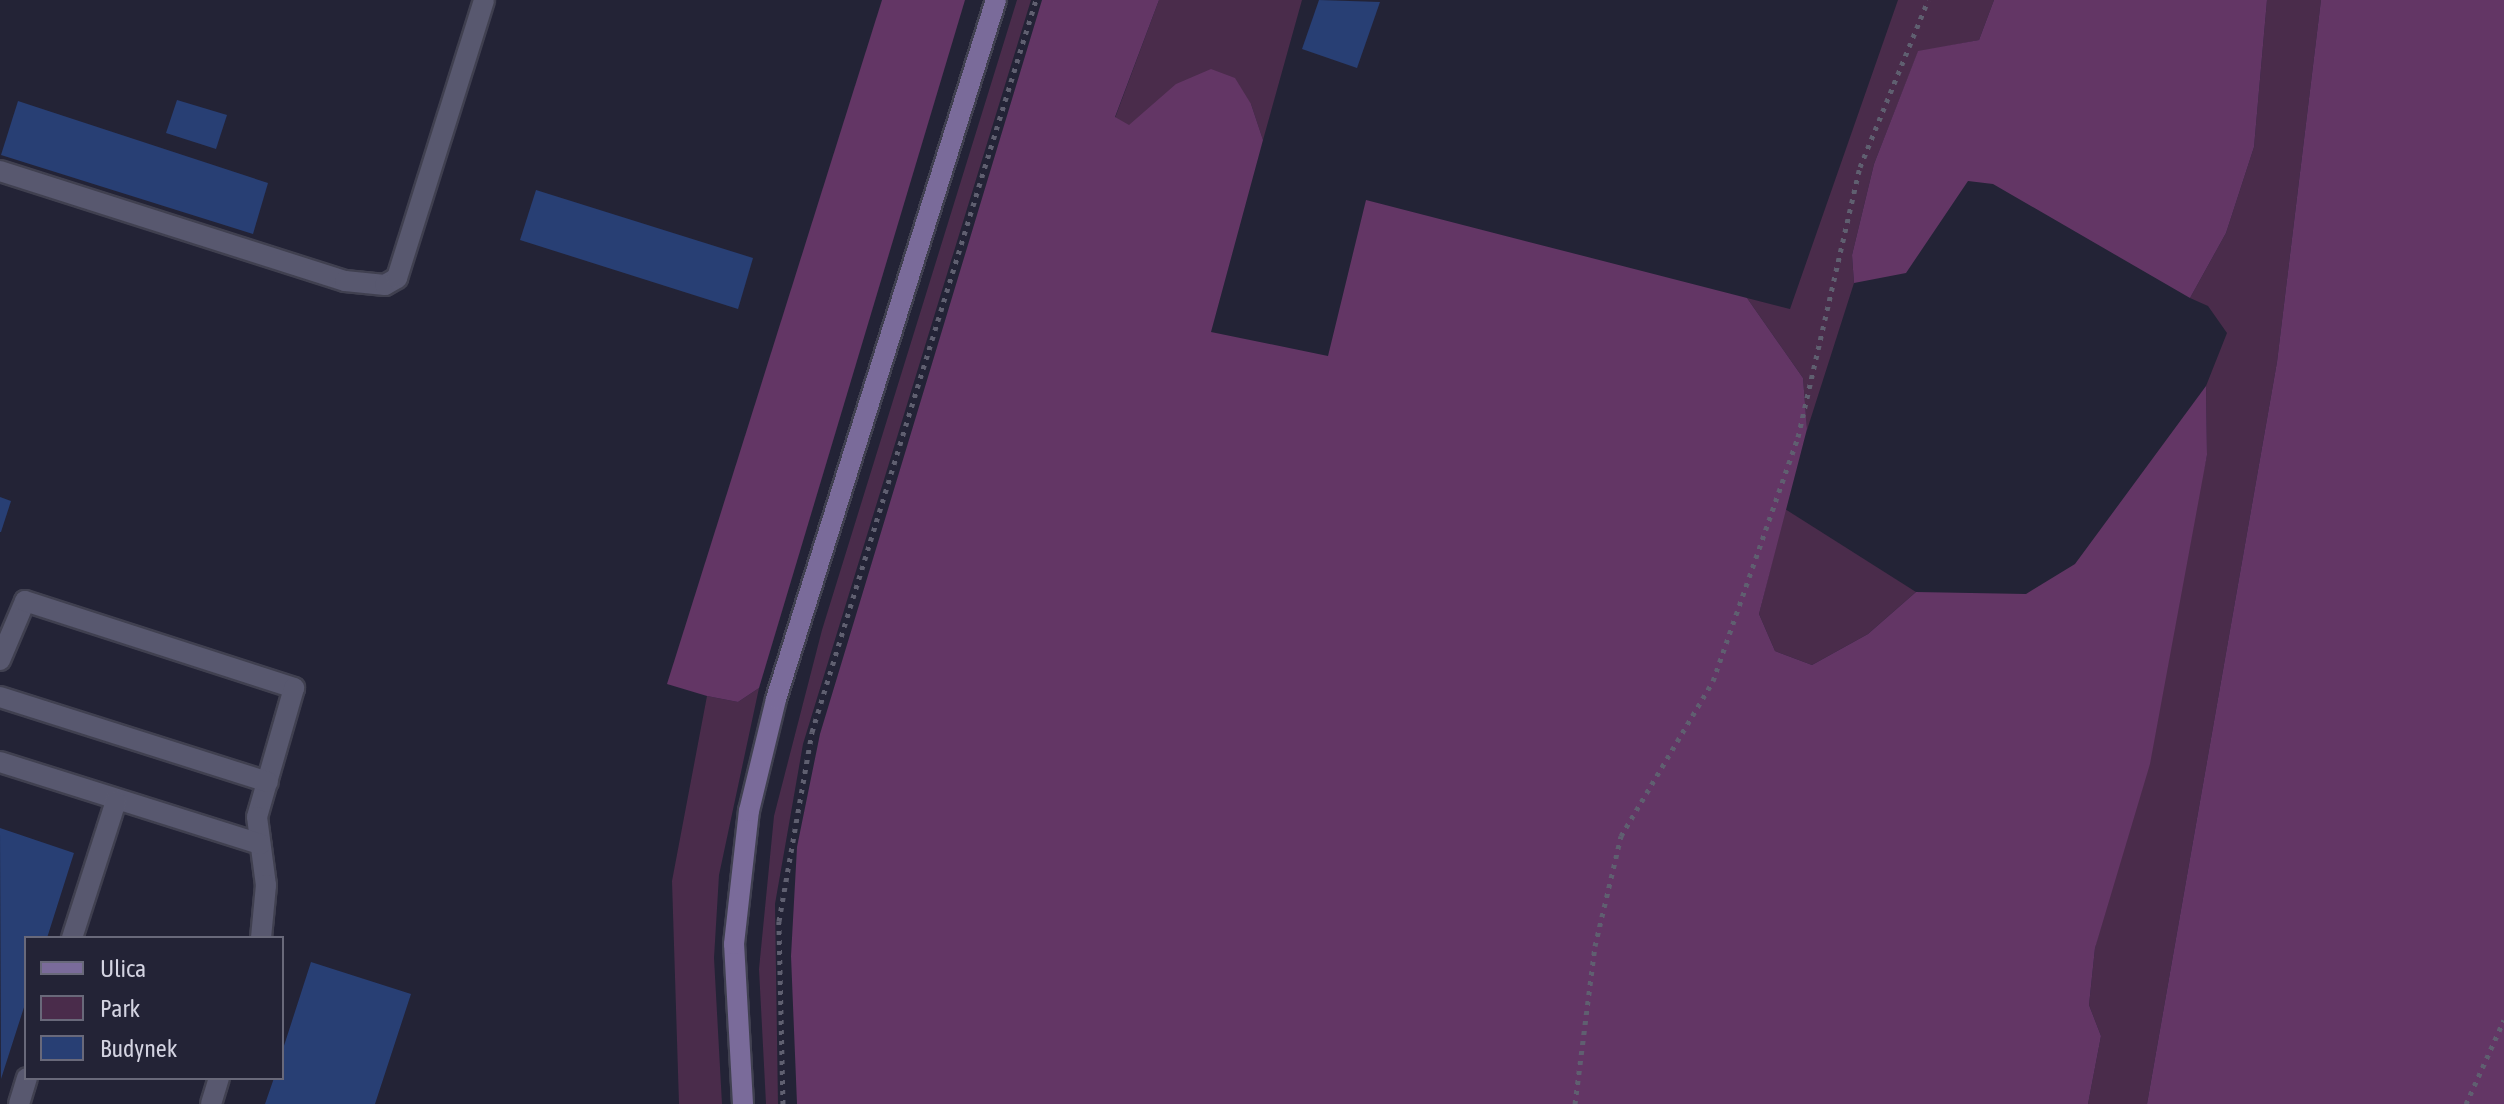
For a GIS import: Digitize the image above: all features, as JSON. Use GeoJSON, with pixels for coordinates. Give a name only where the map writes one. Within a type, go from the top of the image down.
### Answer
{"type":"FeatureCollection","features":[{"type":"Feature","properties":{"kind":"main road"},"geometry":{"type":"LineString","coordinates":[[743,1104],[734,944],[749,811],[776,699],[996,0]]}},
{"type":"Feature","properties":{"kind":"lane"},"geometry":{"type":"LineString","coordinates":[[0,171],[345,281],[385,285],[397,278],[484,0]]}},
{"type":"Feature","properties":{"kind":"lane"},"geometry":{"type":"LineString","coordinates":[[0,660],[25,601],[288,685],[297,696],[257,817],[266,885],[261,936]]}},
{"type":"Feature","properties":{"kind":"lane"},"geometry":{"type":"LineString","coordinates":[[0,697],[268,782]]}},
{"type":"Feature","properties":{"kind":"lane"},"geometry":{"type":"LineString","coordinates":[[0,762],[260,844]]}},
{"type":"Feature","properties":{"kind":"lane"},"geometry":{"type":"LineString","coordinates":[[73,936],[116,801]]}},
{"type":"Feature","properties":{"kind":"lane"},"geometry":{"type":"LineString","coordinates":[[19,1104],[26,1080]]}},
{"type":"Feature","properties":{"kind":"lane"},"geometry":{"type":"LineString","coordinates":[[211,1104],[218,1080]]}},
{"type":"Feature","properties":{"kind":"path"},"geometry":{"type":"LineString","coordinates":[[783,1104],[779,921],[812,732],[1036,0]]}},
{"type":"Feature","properties":{"kind":"path"},"geometry":{"type":"LineString","coordinates":[[1575,1104],[1595,946],[1621,836],[1713,681],[1798,437],[1860,167],[1928,0]]}},
{"type":"Feature","properties":{"kind":"path"},"geometry":{"type":"LineString","coordinates":[[2466,1104],[2504,1020]]}},
{"type":"Feature","properties":{"kind":"green space"},"geometry":{"type":"Polygon","coordinates":[[[1017,0],[1031,0],[803,744],[775,904],[778,1104],[766,1104],[759,969],[774,816],[822,630],[1017,0]]]}},
{"type":"Feature","properties":{"kind":"green space"},"geometry":{"type":"Polygon","coordinates":[[[1159,0],[1302,0],[1263,140],[1251,104],[1149,110],[1129,126],[1115,118],[1159,0]]]}},
{"type":"Feature","properties":{"kind":"green space"},"geometry":{"type":"Polygon","coordinates":[[[1898,0],[1994,0],[1979,40],[1918,52],[1874,164],[1852,255],[1854,283],[1807,430],[1803,378],[1747,298],[1790,309],[1898,0]]]}},
{"type":"Feature","properties":{"kind":"green space"},"geometry":{"type":"Polygon","coordinates":[[[2267,0],[2321,0],[2277,362],[2147,1104],[2088,1104],[2101,1036],[2089,1005],[2095,948],[2207,455],[2206,386],[2227,333],[2208,306],[2190,298],[2226,233],[2254,147],[2267,0]]]}},
{"type":"Feature","properties":{"kind":"green space"},"geometry":{"type":"Polygon","coordinates":[[[1785,509],[1916,592],[1868,634],[1812,665],[1775,651],[1759,614],[1785,509]]]}},
{"type":"Feature","properties":{"kind":"green space"},"geometry":{"type":"Polygon","coordinates":[[[759,688],[719,875],[714,958],[722,1104],[679,1104],[672,881],[707,696],[738,702],[759,688]]]}},
{"type":"Feature","properties":{"kind":"shaded area"},"geometry":{"type":"Polygon","coordinates":[[[882,0],[965,0],[759,688],[738,702],[707,696],[667,684],[882,0]]]}},
{"type":"Feature","properties":{"kind":"shaded area"},"geometry":{"type":"Polygon","coordinates":[[[1042,0],[1159,0],[1115,117],[1129,125],[1176,84],[1211,69],[1235,78],[1251,104],[1263,140],[1211,332],[1328,356],[1366,200],[1747,298],[1803,378],[1807,429],[1759,614],[1775,651],[1812,665],[1868,634],[1916,592],[2026,594],[2075,564],[2206,386],[2207,455],[2150,764],[2095,948],[2089,1005],[2101,1036],[2088,1104],[797,1104],[791,956],[797,847],[820,734],[1042,0]]]}},
{"type":"Feature","properties":{"kind":"shaded area"},"geometry":{"type":"Polygon","coordinates":[[[1994,0],[2267,0],[2254,147],[2226,233],[2190,298],[1993,184],[1968,181],[1906,273],[1854,283],[1852,255],[1874,164],[1918,51],[1979,40],[1994,0]]]}},
{"type":"Feature","properties":{"kind":"shaded area"},"geometry":{"type":"Polygon","coordinates":[[[2321,0],[2504,0],[2504,1104],[2147,1104],[2277,362],[2321,0]]]}},
{"type":"Feature","properties":{"kind":"building"},"geometry":{"type":"Polygon","coordinates":[[[1319,0],[1380,2],[1357,68],[1302,49],[1319,0]]]}},
{"type":"Feature","properties":{"kind":"building"},"geometry":{"type":"Polygon","coordinates":[[[177,100],[227,115],[216,149],[166,133],[177,100]]]}},
{"type":"Feature","properties":{"kind":"building"},"geometry":{"type":"Polygon","coordinates":[[[18,101],[268,183],[253,234],[1,155],[18,101]]]}},
{"type":"Feature","properties":{"kind":"building"},"geometry":{"type":"Polygon","coordinates":[[[536,190],[753,258],[738,309],[520,240],[536,190]]]}},
{"type":"Feature","properties":{"kind":"building"},"geometry":{"type":"Polygon","coordinates":[[[0,497],[11,501],[1,532],[0,532],[0,497]]]}},
{"type":"Feature","properties":{"kind":"building"},"geometry":{"type":"Polygon","coordinates":[[[0,828],[74,853],[48,936],[24,936],[24,1007],[1,1079],[0,828]]]}},
{"type":"Feature","properties":{"kind":"building"},"geometry":{"type":"Polygon","coordinates":[[[311,962],[411,994],[375,1104],[265,1104],[273,1080],[284,1080],[284,1046],[311,962]]]}}]}
